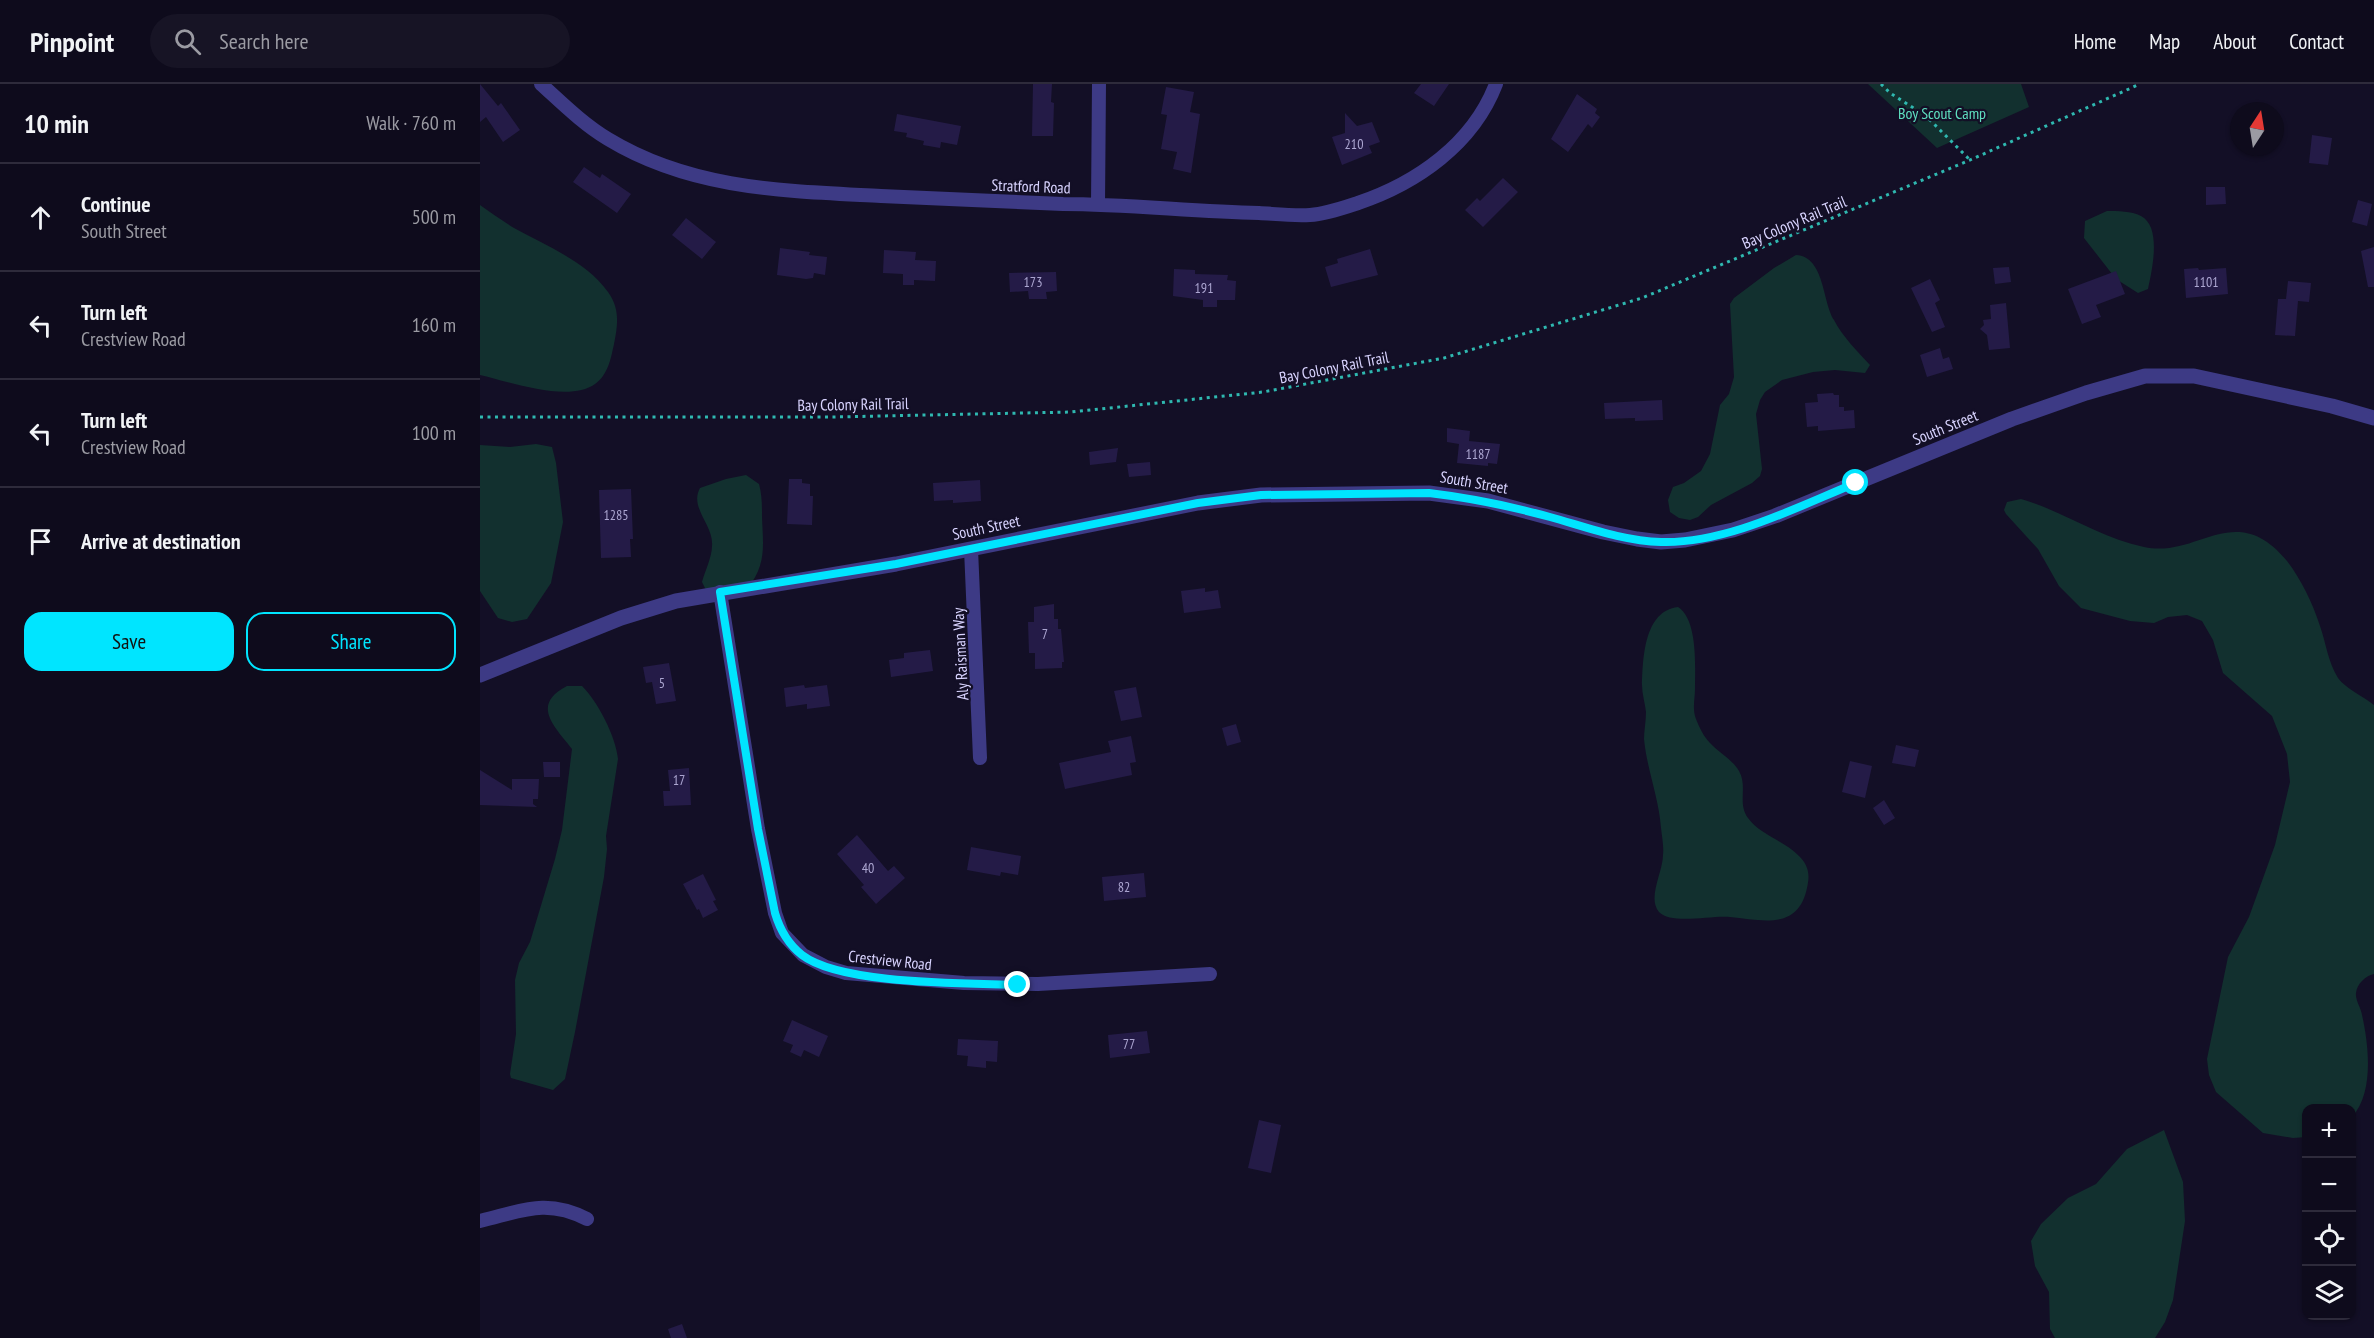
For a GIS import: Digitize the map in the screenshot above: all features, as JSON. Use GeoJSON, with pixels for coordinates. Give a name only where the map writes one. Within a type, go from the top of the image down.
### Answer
{"type":"FeatureCollection","features":[{"type":"Feature","properties":{"kind":"street","name":"Stratford Road"},"geometry":{"type":"LineString","coordinates":[[541,84],[577,117],[608,139],[653,162],[695,176],[752,188],[792,192],[1051,204],[1098,204],[1225,213],[1311,215],[1342,208],[1380,195],[1417,177],[1452,148],[1476,121],[1496,84]]}},
{"type":"Feature","properties":{"kind":"street"},"geometry":{"type":"LineString","coordinates":[[1098,204],[1100,84]]}},
{"type":"Feature","properties":{"kind":"street","name":"South Street"},"geometry":{"type":"LineString","coordinates":[[480,675],[621,618],[675,601],[971,549],[1079,525],[1198,503],[1261,495],[1429,493],[1488,501],[1603,532],[1661,542],[1697,539],[1775,516],[2012,419],[2086,393],[2145,376],[2194,376],[2332,406],[2374,418]]}},
{"type":"Feature","properties":{"kind":"street","name":"Aly Raisman Way"},"geometry":{"type":"LineString","coordinates":[[971,549],[980,758]]}},
{"type":"Feature","properties":{"kind":"street","name":"Crestview Road"},"geometry":{"type":"LineString","coordinates":[[720,592],[758,829],[775,913],[783,933],[803,955],[826,967],[846,973],[964,983],[1038,984],[1210,974]]}},
{"type":"Feature","properties":{"kind":"street"},"geometry":{"type":"LineString","coordinates":[[480,1221],[540,1207],[570,1210],[587,1219]]}},
{"type":"Feature","properties":{"kind":"path"},"geometry":{"type":"LineString","coordinates":[[1881,84],[1890,93],[1926,116],[1970,160]]}},
{"type":"Feature","properties":{"kind":"path","name":"Bay Colony Rail Trail"},"geometry":{"type":"LineString","coordinates":[[480,417],[833,417],[1071,412],[1263,392],[1444,358],[1642,298],[1970,160],[2140,84]]}},
{"type":"Feature","properties":{"kind":"green space","name":"Boy Scout Camp"},"geometry":{"type":"Polygon","coordinates":[[[1868,84],[2021,84],[2029,107],[1937,148],[1868,84]]]}},
{"type":"Feature","properties":{"kind":"green space"},"geometry":{"type":"Polygon","coordinates":[[[480,205],[514,228],[589,271],[612,298],[617,317],[613,349],[603,376],[595,384],[570,392],[555,391],[480,375],[480,205]]]}},
{"type":"Feature","properties":{"kind":"green space"},"geometry":{"type":"Polygon","coordinates":[[[2107,211],[2120,211],[2141,216],[2152,229],[2154,250],[2148,289],[2138,293],[2116,279],[2084,238],[2085,221],[2107,211]]]}},
{"type":"Feature","properties":{"kind":"green space"},"geometry":{"type":"Polygon","coordinates":[[[1796,255],[1812,263],[1818,271],[1830,312],[1837,326],[1870,365],[1865,373],[1835,370],[1813,372],[1782,380],[1765,392],[1756,414],[1762,469],[1760,476],[1752,483],[1711,505],[1698,517],[1690,520],[1679,518],[1670,512],[1668,500],[1673,487],[1684,483],[1701,471],[1710,454],[1720,405],[1729,394],[1734,377],[1730,304],[1734,298],[1774,268],[1796,255]]]}},
{"type":"Feature","properties":{"kind":"green space"},"geometry":{"type":"Polygon","coordinates":[[[536,444],[552,447],[563,522],[551,583],[527,619],[512,622],[498,618],[480,591],[480,445],[510,447],[536,444]]]}},
{"type":"Feature","properties":{"kind":"green space"},"geometry":{"type":"Polygon","coordinates":[[[746,475],[759,484],[761,496],[763,546],[758,572],[747,589],[706,590],[702,582],[711,555],[712,538],[699,510],[697,495],[700,488],[746,475]]]}},
{"type":"Feature","properties":{"kind":"green space"},"geometry":{"type":"Polygon","coordinates":[[[2021,499],[2037,504],[2097,531],[2144,547],[2164,548],[2182,545],[2233,532],[2250,534],[2268,543],[2287,561],[2306,592],[2338,678],[2345,686],[2374,705],[2374,974],[2362,981],[2356,993],[2364,1027],[2368,1069],[2364,1095],[2356,1111],[2356,1104],[2302,1104],[2302,1137],[2263,1133],[2216,1092],[2209,1075],[2207,1059],[2228,957],[2249,917],[2275,845],[2290,782],[2287,754],[2272,716],[2223,673],[2213,640],[2202,621],[2187,615],[2168,617],[2154,623],[2130,621],[2081,608],[2059,586],[2038,549],[2006,514],[2004,510],[2007,502],[2021,499]]]}},
{"type":"Feature","properties":{"kind":"green space"},"geometry":{"type":"Polygon","coordinates":[[[1678,607],[1689,622],[1694,644],[1694,711],[1700,729],[1710,743],[1739,771],[1743,783],[1743,807],[1748,818],[1759,829],[1793,851],[1807,867],[1808,883],[1802,902],[1796,911],[1787,917],[1777,920],[1722,917],[1682,919],[1665,916],[1656,906],[1655,892],[1663,849],[1660,817],[1644,739],[1646,712],[1642,688],[1643,662],[1652,626],[1667,610],[1678,607]]]}},
{"type":"Feature","properties":{"kind":"green space"},"geometry":{"type":"Polygon","coordinates":[[[567,686],[582,686],[594,701],[610,730],[618,759],[606,836],[604,877],[575,1032],[565,1079],[553,1090],[511,1078],[510,1074],[516,1034],[515,980],[519,963],[530,942],[562,830],[572,749],[553,724],[548,708],[556,693],[567,686]]]}},
{"type":"Feature","properties":{"kind":"green space"},"geometry":{"type":"Polygon","coordinates":[[[2164,1130],[2183,1182],[2185,1221],[2173,1300],[2165,1322],[2155,1338],[2055,1338],[2050,1329],[2049,1292],[2035,1266],[2031,1241],[2041,1224],[2068,1198],[2096,1184],[2127,1149],[2164,1130]]]}},
{"type":"Feature","properties":{"kind":"building"},"geometry":{"type":"Polygon","coordinates":[[[480,84],[498,106],[501,103],[520,130],[503,142],[486,117],[480,122],[480,84]]]}},
{"type":"Feature","properties":{"kind":"building"},"geometry":{"type":"Polygon","coordinates":[[[1033,84],[1052,84],[1053,136],[1032,136],[1033,84]]]}},
{"type":"Feature","properties":{"kind":"building"},"geometry":{"type":"Polygon","coordinates":[[[1421,84],[1449,84],[1434,106],[1414,93],[1421,84]]]}},
{"type":"Feature","properties":{"kind":"building"},"geometry":{"type":"Polygon","coordinates":[[[1166,87],[1194,92],[1190,112],[1200,114],[1191,173],[1173,169],[1177,152],[1161,149],[1167,115],[1161,114],[1166,87]]]}},
{"type":"Feature","properties":{"kind":"building"},"geometry":{"type":"Polygon","coordinates":[[[1577,94],[1597,109],[1595,113],[1600,117],[1592,128],[1588,124],[1568,152],[1551,139],[1577,94]]]}},
{"type":"Feature","properties":{"kind":"building"},"geometry":{"type":"Polygon","coordinates":[[[1345,113],[1357,126],[1372,122],[1380,142],[1369,146],[1372,153],[1342,165],[1332,137],[1345,133],[1345,113]]]}},
{"type":"Feature","properties":{"kind":"building"},"geometry":{"type":"Polygon","coordinates":[[[897,114],[961,126],[957,145],[941,142],[940,148],[923,145],[924,141],[906,137],[907,133],[894,131],[897,114]]]}},
{"type":"Feature","properties":{"kind":"building"},"geometry":{"type":"Polygon","coordinates":[[[2312,135],[2332,138],[2328,165],[2309,163],[2312,135]]]}},
{"type":"Feature","properties":{"kind":"building"},"geometry":{"type":"Polygon","coordinates":[[[584,167],[600,178],[602,174],[631,194],[617,213],[573,182],[584,167]]]}},
{"type":"Feature","properties":{"kind":"building"},"geometry":{"type":"Polygon","coordinates":[[[1503,178],[1518,192],[1483,227],[1465,210],[1477,198],[1480,201],[1503,178]]]}},
{"type":"Feature","properties":{"kind":"building"},"geometry":{"type":"Polygon","coordinates":[[[2206,187],[2225,187],[2226,204],[2206,205],[2206,187]]]}},
{"type":"Feature","properties":{"kind":"building"},"geometry":{"type":"Polygon","coordinates":[[[2358,200],[2372,204],[2367,226],[2352,222],[2358,200]]]}},
{"type":"Feature","properties":{"kind":"building"},"geometry":{"type":"Polygon","coordinates":[[[686,218],[716,242],[702,259],[672,235],[686,218]]]}},
{"type":"Feature","properties":{"kind":"building"},"geometry":{"type":"Polygon","coordinates":[[[2374,247],[2374,287],[2368,287],[2361,251],[2374,247]]]}},
{"type":"Feature","properties":{"kind":"building"},"geometry":{"type":"Polygon","coordinates":[[[780,248],[827,257],[825,275],[814,273],[813,278],[806,279],[777,275],[780,248]]]}},
{"type":"Feature","properties":{"kind":"building"},"geometry":{"type":"Polygon","coordinates":[[[1370,249],[1378,275],[1331,287],[1325,267],[1338,263],[1337,259],[1370,249]]]}},
{"type":"Feature","properties":{"kind":"building"},"geometry":{"type":"Polygon","coordinates":[[[884,250],[916,252],[915,260],[936,261],[935,281],[914,280],[914,285],[903,285],[903,274],[883,273],[884,250]]]}},
{"type":"Feature","properties":{"kind":"building"},"geometry":{"type":"Polygon","coordinates":[[[2009,267],[2011,282],[1995,284],[1993,268],[2009,267]]]}},
{"type":"Feature","properties":{"kind":"building"},"geometry":{"type":"Polygon","coordinates":[[[2198,268],[2199,270],[2226,268],[2228,294],[2186,298],[2184,269],[2198,268]]]}},
{"type":"Feature","properties":{"kind":"building"},"geometry":{"type":"Polygon","coordinates":[[[1174,269],[1195,270],[1195,274],[1228,275],[1227,280],[1236,281],[1235,300],[1217,300],[1217,307],[1203,307],[1203,300],[1173,296],[1174,269]]]}},
{"type":"Feature","properties":{"kind":"building"},"geometry":{"type":"Polygon","coordinates":[[[2116,271],[2125,294],[2096,305],[2101,317],[2082,324],[2068,289],[2116,271]]]}},
{"type":"Feature","properties":{"kind":"building"},"geometry":{"type":"Polygon","coordinates":[[[1056,272],[1057,291],[1046,292],[1047,299],[1029,299],[1028,291],[1010,292],[1009,273],[1056,272]]]}},
{"type":"Feature","properties":{"kind":"building"},"geometry":{"type":"Polygon","coordinates":[[[1930,279],[1940,300],[1935,303],[1945,327],[1932,332],[1911,288],[1930,279]]]}},
{"type":"Feature","properties":{"kind":"building"},"geometry":{"type":"Polygon","coordinates":[[[2288,281],[2311,283],[2309,302],[2298,301],[2295,336],[2275,335],[2278,299],[2286,299],[2288,281]]]}},
{"type":"Feature","properties":{"kind":"building"},"geometry":{"type":"Polygon","coordinates":[[[2006,303],[2010,348],[1989,350],[1987,335],[1980,329],[1984,325],[1983,320],[1991,319],[1990,305],[2006,303]]]}},
{"type":"Feature","properties":{"kind":"building"},"geometry":{"type":"Polygon","coordinates":[[[1940,348],[1943,359],[1949,357],[1953,369],[1927,377],[1920,355],[1940,348]]]}},
{"type":"Feature","properties":{"kind":"building"},"geometry":{"type":"Polygon","coordinates":[[[1817,394],[1839,395],[1839,407],[1844,407],[1844,411],[1854,410],[1855,428],[1818,431],[1818,426],[1807,427],[1805,403],[1818,402],[1817,394]]]}},
{"type":"Feature","properties":{"kind":"building"},"geometry":{"type":"Polygon","coordinates":[[[1662,400],[1663,420],[1605,419],[1604,403],[1662,400]]]}},
{"type":"Feature","properties":{"kind":"building"},"geometry":{"type":"Polygon","coordinates":[[[1447,428],[1470,431],[1469,441],[1500,444],[1497,464],[1488,463],[1488,466],[1457,463],[1459,444],[1447,442],[1447,428]]]}},
{"type":"Feature","properties":{"kind":"building"},"geometry":{"type":"Polygon","coordinates":[[[1118,448],[1116,462],[1090,465],[1089,452],[1118,448]]]}},
{"type":"Feature","properties":{"kind":"building"},"geometry":{"type":"Polygon","coordinates":[[[1150,462],[1151,475],[1129,477],[1127,464],[1150,462]]]}},
{"type":"Feature","properties":{"kind":"building"},"geometry":{"type":"Polygon","coordinates":[[[789,479],[802,479],[802,483],[810,484],[810,496],[813,496],[812,525],[787,524],[789,479]]]}},
{"type":"Feature","properties":{"kind":"building"},"geometry":{"type":"Polygon","coordinates":[[[980,480],[981,501],[953,503],[953,500],[934,501],[933,483],[980,480]]]}},
{"type":"Feature","properties":{"kind":"building"},"geometry":{"type":"Polygon","coordinates":[[[631,489],[633,539],[630,539],[631,557],[601,558],[599,490],[631,489]]]}},
{"type":"Feature","properties":{"kind":"building"},"geometry":{"type":"Polygon","coordinates":[[[1205,588],[1205,592],[1218,590],[1221,608],[1184,613],[1181,591],[1205,588]]]}},
{"type":"Feature","properties":{"kind":"building"},"geometry":{"type":"Polygon","coordinates":[[[1054,604],[1054,619],[1058,619],[1058,629],[1061,629],[1064,662],[1062,662],[1062,668],[1035,669],[1035,653],[1029,653],[1028,622],[1034,622],[1034,607],[1054,604]]]}},
{"type":"Feature","properties":{"kind":"building"},"geometry":{"type":"Polygon","coordinates":[[[930,650],[933,671],[891,677],[889,660],[904,658],[904,653],[930,650]]]}},
{"type":"Feature","properties":{"kind":"building"},"geometry":{"type":"Polygon","coordinates":[[[669,663],[676,701],[656,704],[652,682],[646,683],[643,667],[669,663]]]}},
{"type":"Feature","properties":{"kind":"building"},"geometry":{"type":"Polygon","coordinates":[[[804,685],[805,688],[827,685],[830,706],[807,709],[807,704],[786,707],[784,688],[804,685]]]}},
{"type":"Feature","properties":{"kind":"building"},"geometry":{"type":"Polygon","coordinates":[[[1136,687],[1142,717],[1121,721],[1114,691],[1136,687]]]}},
{"type":"Feature","properties":{"kind":"building"},"geometry":{"type":"Polygon","coordinates":[[[1236,724],[1241,742],[1227,746],[1222,728],[1236,724]]]}},
{"type":"Feature","properties":{"kind":"building"},"geometry":{"type":"Polygon","coordinates":[[[1131,736],[1136,762],[1130,763],[1132,775],[1065,789],[1059,763],[1111,752],[1108,741],[1131,736]]]}},
{"type":"Feature","properties":{"kind":"building"},"geometry":{"type":"Polygon","coordinates":[[[1896,745],[1919,750],[1915,767],[1892,763],[1896,745]]]}},
{"type":"Feature","properties":{"kind":"building"},"geometry":{"type":"Polygon","coordinates":[[[1850,761],[1872,766],[1865,798],[1842,792],[1850,761]]]}},
{"type":"Feature","properties":{"kind":"building"},"geometry":{"type":"Polygon","coordinates":[[[543,762],[560,762],[560,777],[544,777],[543,762]]]}},
{"type":"Feature","properties":{"kind":"building"},"geometry":{"type":"Polygon","coordinates":[[[689,768],[691,805],[664,806],[663,791],[670,791],[668,770],[689,768]]]}},
{"type":"Feature","properties":{"kind":"building"},"geometry":{"type":"Polygon","coordinates":[[[480,770],[512,790],[512,779],[539,779],[538,799],[533,799],[533,804],[537,807],[480,805],[480,770]]]}},
{"type":"Feature","properties":{"kind":"building"},"geometry":{"type":"Polygon","coordinates":[[[1884,800],[1895,818],[1884,825],[1873,808],[1884,800]]]}},
{"type":"Feature","properties":{"kind":"building"},"geometry":{"type":"Polygon","coordinates":[[[857,835],[888,871],[894,866],[905,878],[876,904],[861,887],[864,885],[837,854],[857,835]]]}},
{"type":"Feature","properties":{"kind":"building"},"geometry":{"type":"Polygon","coordinates":[[[971,847],[1021,856],[1018,875],[1001,872],[1000,876],[967,870],[971,847]]]}},
{"type":"Feature","properties":{"kind":"building"},"geometry":{"type":"Polygon","coordinates":[[[1144,873],[1146,897],[1104,901],[1102,877],[1144,873]]]}},
{"type":"Feature","properties":{"kind":"building"},"geometry":{"type":"Polygon","coordinates":[[[703,874],[716,900],[713,901],[718,910],[703,918],[683,884],[703,874]]]}},
{"type":"Feature","properties":{"kind":"building"},"geometry":{"type":"Polygon","coordinates":[[[792,1020],[828,1036],[819,1057],[804,1050],[801,1057],[790,1052],[793,1045],[783,1041],[792,1020]]]}},
{"type":"Feature","properties":{"kind":"building"},"geometry":{"type":"Polygon","coordinates":[[[1147,1031],[1150,1053],[1110,1058],[1108,1035],[1147,1031]]]}},
{"type":"Feature","properties":{"kind":"building"},"geometry":{"type":"Polygon","coordinates":[[[958,1039],[998,1041],[997,1062],[986,1061],[986,1068],[967,1066],[968,1056],[957,1055],[958,1039]]]}},
{"type":"Feature","properties":{"kind":"building"},"geometry":{"type":"Polygon","coordinates":[[[1259,1120],[1281,1125],[1271,1173],[1248,1168],[1259,1120]]]}},
{"type":"Feature","properties":{"kind":"building"},"geometry":{"type":"Polygon","coordinates":[[[682,1324],[687,1338],[671,1338],[668,1329],[682,1324]]]}},
{"type":"Feature","properties":{"kind":"route"},"geometry":{"type":"LineString","coordinates":[[1018,985],[918,980],[846,973],[817,963],[790,944],[778,924],[758,829],[720,592],[896,564],[1079,525],[1198,503],[1261,495],[1429,493],[1456,496],[1518,508],[1603,532],[1661,542],[1697,539],[1733,530],[1775,516],[1856,483]]}}]}
